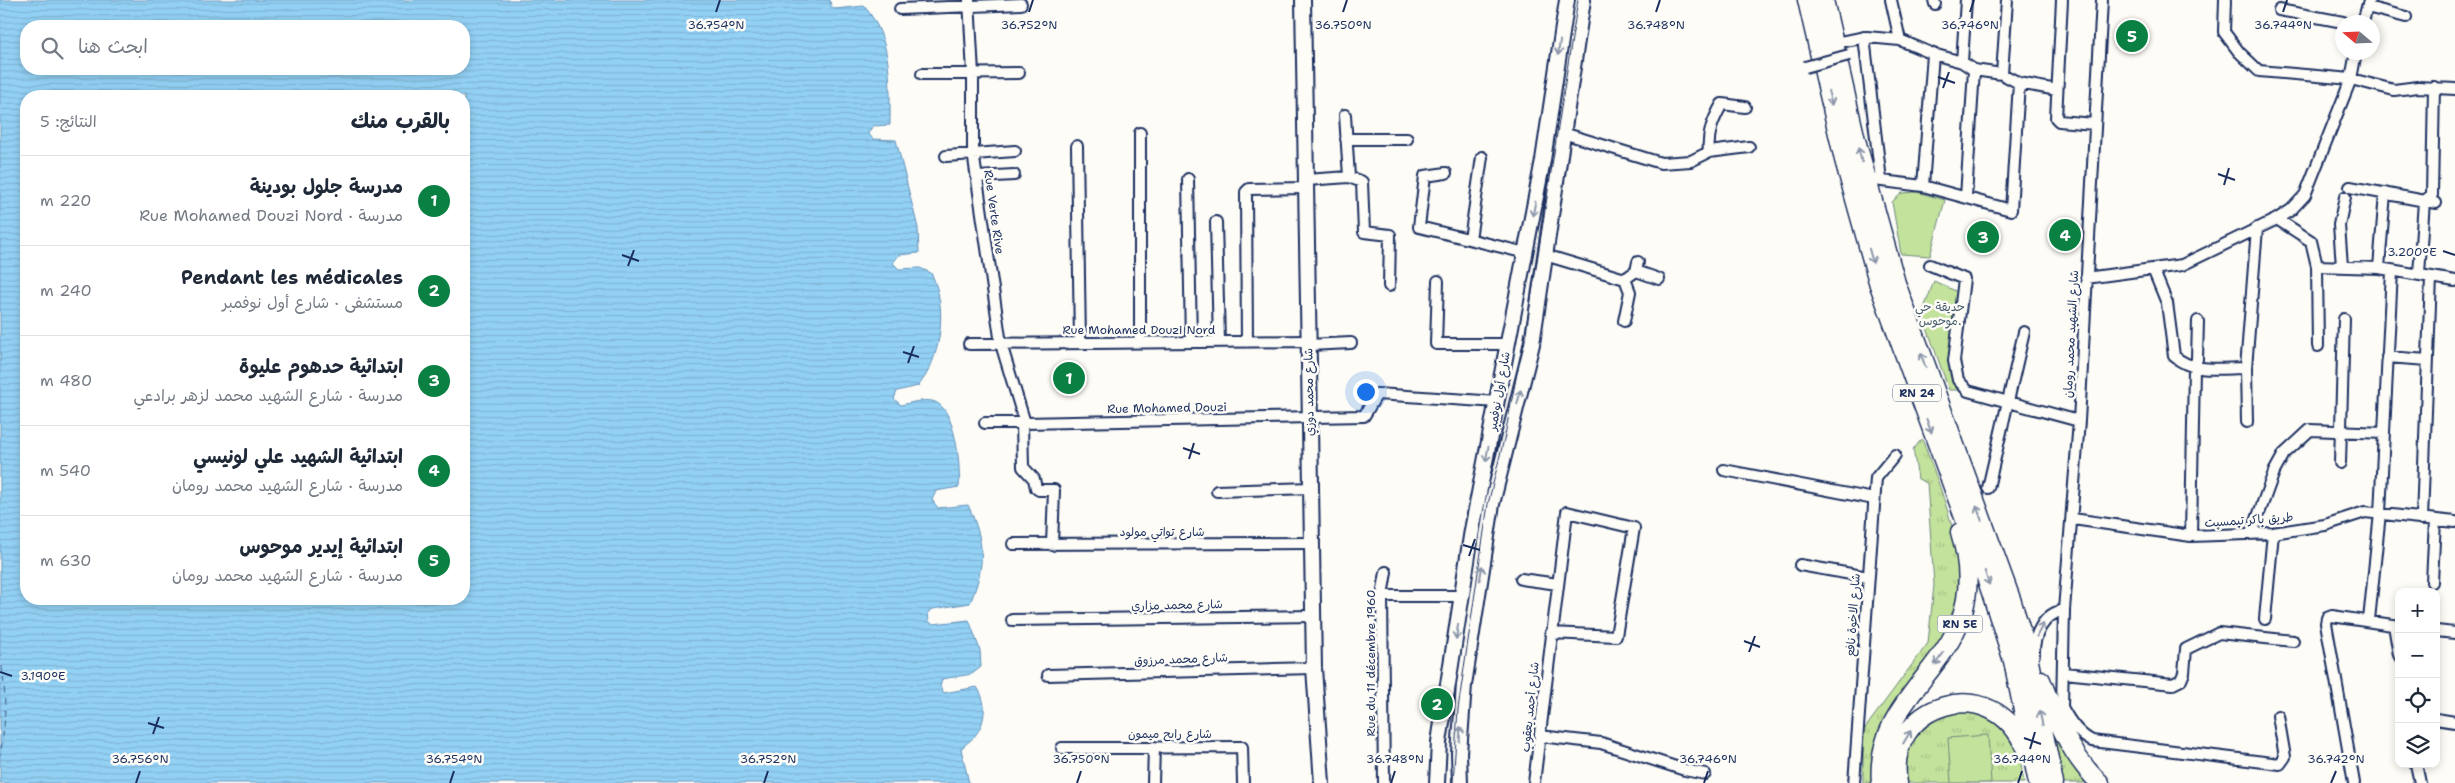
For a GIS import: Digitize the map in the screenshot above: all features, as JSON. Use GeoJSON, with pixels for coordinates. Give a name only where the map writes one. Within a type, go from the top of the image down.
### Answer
{"type":"FeatureCollection","features":[{"type":"Feature","properties":{"kind":"highway","name":"RN 24"},"geometry":{"type":"LineString","coordinates":[[1807,0],[1844,160],[1879,285],[1937,447],[1971,531],[2013,661],[2037,783]]}},
{"type":"Feature","properties":{"kind":"highway","name":"RN 24"},"geometry":{"type":"LineString","coordinates":[[1824,0],[1834,43],[1874,180],[1896,283],[2030,654],[2054,783]]}},
{"type":"Feature","properties":{"kind":"highway","name":"RN 5E"},"geometry":{"type":"LineString","coordinates":[[1881,783],[1879,762],[1883,741],[1910,696],[1950,645],[1960,624],[1967,602],[1970,577],[1965,546],[1946,487],[1937,447]]}},
{"type":"Feature","properties":{"kind":"highway"},"geometry":{"type":"LineString","coordinates":[[2030,654],[2062,730],[2089,773],[2100,783]]}},
{"type":"Feature","properties":{"kind":"highway"},"geometry":{"type":"LineString","coordinates":[[1898,783],[1901,747],[1910,730],[1935,708],[1951,703],[1973,704],[1989,709],[2004,717],[2017,732],[2025,748],[2037,783]]}},
{"type":"Feature","properties":{"kind":"main road","name":"شارع محمد دوزي"},"geometry":{"type":"LineString","coordinates":[[1303,0],[1314,668],[1322,783]]}},
{"type":"Feature","properties":{"kind":"main road","name":"شارع أول نوفمبر"},"geometry":{"type":"LineString","coordinates":[[1437,783],[1439,742],[1472,530],[1543,160],[1567,0]]}},
{"type":"Feature","properties":{"kind":"main road","name":"شارع أول نوفمبر"},"geometry":{"type":"LineString","coordinates":[[1460,783],[1459,753],[1464,684],[1492,504],[1532,344],[1583,0]]}},
{"type":"Feature","properties":{"kind":"street"},"geometry":{"type":"LineString","coordinates":[[1891,0],[1900,40]]}},
{"type":"Feature","properties":{"kind":"street"},"geometry":{"type":"LineString","coordinates":[[1962,62],[1966,0]]}},
{"type":"Feature","properties":{"kind":"street"},"geometry":{"type":"LineString","coordinates":[[2002,74],[2007,0]]}},
{"type":"Feature","properties":{"kind":"street"},"geometry":{"type":"LineString","coordinates":[[2062,0],[2057,90],[2058,120],[2094,124]]}},
{"type":"Feature","properties":{"kind":"street","name":"شارع الشهيد محمد رومان"},"geometry":{"type":"LineString","coordinates":[[2102,0],[2079,421],[2064,610],[2062,708],[2067,718],[2083,736],[2092,740],[2280,764],[2285,757],[2278,716]]}},
{"type":"Feature","properties":{"kind":"street"},"geometry":{"type":"LineString","coordinates":[[2225,0],[2224,32],[2239,52],[2259,71],[2350,79],[2394,90],[2434,87],[2455,89]]}},
{"type":"Feature","properties":{"kind":"street"},"geometry":{"type":"LineString","coordinates":[[900,9],[969,2],[1021,4]]}},
{"type":"Feature","properties":{"kind":"street","name":"Rue Verte Rive"},"geometry":{"type":"LineString","coordinates":[[969,2],[973,74],[973,152],[1001,344],[1024,423],[1023,467],[1034,479],[1036,488],[1039,490],[1054,490],[1052,545]]}},
{"type":"Feature","properties":{"kind":"street"},"geometry":{"type":"LineString","coordinates":[[2368,4],[2406,18]]}},
{"type":"Feature","properties":{"kind":"street"},"geometry":{"type":"LineString","coordinates":[[2279,10],[2335,20]]}},
{"type":"Feature","properties":{"kind":"street"},"geometry":{"type":"LineString","coordinates":[[1864,37],[1874,180],[1922,186],[2011,210],[2019,82]]}},
{"type":"Feature","properties":{"kind":"street"},"geometry":{"type":"LineString","coordinates":[[1834,43],[1864,37],[1900,40],[1932,54],[1962,62],[1974,70],[2002,74],[2019,82],[2057,90]]}},
{"type":"Feature","properties":{"kind":"street"},"geometry":{"type":"LineString","coordinates":[[1922,186],[1932,54]]}},
{"type":"Feature","properties":{"kind":"street"},"geometry":{"type":"LineString","coordinates":[[1805,66],[1849,55]]}},
{"type":"Feature","properties":{"kind":"street"},"geometry":{"type":"LineString","coordinates":[[2086,278],[2182,265],[2277,220],[2291,210],[2305,196],[2350,79],[2354,60]]}},
{"type":"Feature","properties":{"kind":"street"},"geometry":{"type":"LineString","coordinates":[[1966,197],[1974,70]]}},
{"type":"Feature","properties":{"kind":"street"},"geometry":{"type":"LineString","coordinates":[[922,74],[1019,73]]}},
{"type":"Feature","properties":{"kind":"street"},"geometry":{"type":"LineString","coordinates":[[2419,274],[2424,201],[2432,195],[2434,87]]}},
{"type":"Feature","properties":{"kind":"street"},"geometry":{"type":"LineString","coordinates":[[1709,152],[1708,139],[1713,119],[1722,104],[1745,107]]}},
{"type":"Feature","properties":{"kind":"street"},"geometry":{"type":"LineString","coordinates":[[1345,115],[1349,177]]}},
{"type":"Feature","properties":{"kind":"street"},"geometry":{"type":"LineString","coordinates":[[1140,133],[1140,342]]}},
{"type":"Feature","properties":{"kind":"street"},"geometry":{"type":"LineString","coordinates":[[1563,133],[1661,163],[1691,161],[1709,152],[1749,147]]}},
{"type":"Feature","properties":{"kind":"street"},"geometry":{"type":"LineString","coordinates":[[1346,139],[1407,139]]}},
{"type":"Feature","properties":{"kind":"street"},"geometry":{"type":"LineString","coordinates":[[1077,146],[1080,342]]}},
{"type":"Feature","properties":{"kind":"street"},"geometry":{"type":"LineString","coordinates":[[946,156],[973,152],[1015,151]]}},
{"type":"Feature","properties":{"kind":"street"},"geometry":{"type":"LineString","coordinates":[[1470,239],[1482,157]]}},
{"type":"Feature","properties":{"kind":"street"},"geometry":{"type":"LineString","coordinates":[[1446,173],[1426,176],[1419,227],[1526,254]]}},
{"type":"Feature","properties":{"kind":"street"},"geometry":{"type":"LineString","coordinates":[[977,177],[1014,175]]}},
{"type":"Feature","properties":{"kind":"street"},"geometry":{"type":"LineString","coordinates":[[1247,342],[1246,192],[1249,189],[1306,184],[1349,177],[1362,182],[1364,232],[1390,235],[1388,286]]}},
{"type":"Feature","properties":{"kind":"street"},"geometry":{"type":"LineString","coordinates":[[1188,179],[1191,342]]}},
{"type":"Feature","properties":{"kind":"street"},"geometry":{"type":"LineString","coordinates":[[2350,186],[2436,203]]}},
{"type":"Feature","properties":{"kind":"street"},"geometry":{"type":"LineString","coordinates":[[2379,268],[2385,193]]}},
{"type":"Feature","properties":{"kind":"street"},"geometry":{"type":"LineString","coordinates":[[2342,266],[2339,225],[2345,197]]}},
{"type":"Feature","properties":{"kind":"street"},"geometry":{"type":"LineString","coordinates":[[2277,220],[2311,241],[2317,266],[2318,346]]}},
{"type":"Feature","properties":{"kind":"street"},"geometry":{"type":"LineString","coordinates":[[1216,222],[1219,342]]}},
{"type":"Feature","properties":{"kind":"street"},"geometry":{"type":"LineString","coordinates":[[2247,422],[2246,368],[2257,228]]}},
{"type":"Feature","properties":{"kind":"street"},"geometry":{"type":"LineString","coordinates":[[1545,256],[1625,279]]}},
{"type":"Feature","properties":{"kind":"street"},"geometry":{"type":"LineString","coordinates":[[1930,265],[1964,279],[1954,361],[1958,380],[1968,391],[2079,421]]}},
{"type":"Feature","properties":{"kind":"street"},"geometry":{"type":"LineString","coordinates":[[2317,266],[2379,268],[2455,281]]}},
{"type":"Feature","properties":{"kind":"street"},"geometry":{"type":"LineString","coordinates":[[1625,279],[1637,267],[1659,279]]}},
{"type":"Feature","properties":{"kind":"street"},"geometry":{"type":"LineString","coordinates":[[2153,269],[2167,303],[2174,356],[2183,364],[2194,368],[2246,368]]}},
{"type":"Feature","properties":{"kind":"street"},"geometry":{"type":"LineString","coordinates":[[2369,620],[2380,514],[2392,271]]}},
{"type":"Feature","properties":{"kind":"street"},"geometry":{"type":"LineString","coordinates":[[2422,519],[2431,277]]}},
{"type":"Feature","properties":{"kind":"street"},"geometry":{"type":"LineString","coordinates":[[1624,321],[1630,292],[1625,279]]}},
{"type":"Feature","properties":{"kind":"street"},"geometry":{"type":"LineString","coordinates":[[1438,280],[1436,344],[1507,344]]}},
{"type":"Feature","properties":{"kind":"street"},"geometry":{"type":"LineString","coordinates":[[2340,463],[2344,319]]}},
{"type":"Feature","properties":{"kind":"street"},"geometry":{"type":"LineString","coordinates":[[2191,536],[2194,368],[2198,321]]}},
{"type":"Feature","properties":{"kind":"street"},"geometry":{"type":"LineString","coordinates":[[1988,488],[2024,332]]}},
{"type":"Feature","properties":{"kind":"street","name":"Rue Mohamed Douzi Nord"},"geometry":{"type":"LineString","coordinates":[[969,344],[1080,342],[1350,343]]}},
{"type":"Feature","properties":{"kind":"street"},"geometry":{"type":"LineString","coordinates":[[2387,357],[2428,360]]}},
{"type":"Feature","properties":{"kind":"street","name":"Rue Mohamed Douzi"},"geometry":{"type":"LineString","coordinates":[[985,423],[1310,419],[1364,416],[1378,394],[1498,402]]}},
{"type":"Feature","properties":{"kind":"street"},"geometry":{"type":"LineString","coordinates":[[2252,533],[2274,472],[2284,454],[2310,430],[2384,433]]}},
{"type":"Feature","properties":{"kind":"street","name":"شارع الاخوة نافع"},"geometry":{"type":"LineString","coordinates":[[1854,783],[1876,478],[1895,455]]}},
{"type":"Feature","properties":{"kind":"street"},"geometry":{"type":"LineString","coordinates":[[1724,470],[1874,499]]}},
{"type":"Feature","properties":{"kind":"street"},"geometry":{"type":"LineString","coordinates":[[1216,491],[1311,488]]}},
{"type":"Feature","properties":{"kind":"street","name":"شارع أحمد يعقوب"},"geometry":{"type":"LineString","coordinates":[[1534,783],[1551,633],[1567,512],[1634,528],[1616,636],[1551,633]]}},
{"type":"Feature","properties":{"kind":"street","name":"طريق باكر تيمسيت"},"geometry":{"type":"LineString","coordinates":[[2072,519],[2191,536],[2273,533],[2325,525],[2365,512],[2455,522]]}},
{"type":"Feature","properties":{"kind":"street"},"geometry":{"type":"LineString","coordinates":[[2432,582],[2435,520]]}},
{"type":"Feature","properties":{"kind":"street"},"geometry":{"type":"LineString","coordinates":[[2265,619],[2273,533]]}},
{"type":"Feature","properties":{"kind":"street","name":"شارع تواتي مولود"},"geometry":{"type":"LineString","coordinates":[[1013,544],[1312,543]]}},
{"type":"Feature","properties":{"kind":"street"},"geometry":{"type":"LineString","coordinates":[[1800,565],[1868,577]]}},
{"type":"Feature","properties":{"kind":"street","name":"Rue du 11 décembre 1960"},"geometry":{"type":"LineString","coordinates":[[1384,783],[1382,596],[1386,573]]}},
{"type":"Feature","properties":{"kind":"street"},"geometry":{"type":"LineString","coordinates":[[1521,579],[1558,584]]}},
{"type":"Feature","properties":{"kind":"street"},"geometry":{"type":"LineString","coordinates":[[1382,596],[1462,596]]}},
{"type":"Feature","properties":{"kind":"street"},"geometry":{"type":"LineString","coordinates":[[2030,654],[2038,631],[2056,611],[2064,610]]}},
{"type":"Feature","properties":{"kind":"street","name":"شارع محمد مزاري"},"geometry":{"type":"LineString","coordinates":[[1012,620],[1313,616]]}},
{"type":"Feature","properties":{"kind":"street"},"geometry":{"type":"LineString","coordinates":[[2354,783],[2326,623],[2327,618],[2332,616],[2369,620],[2395,626]]}},
{"type":"Feature","properties":{"kind":"street"},"geometry":{"type":"LineString","coordinates":[[2440,631],[2455,633]]}},
{"type":"Feature","properties":{"kind":"street"},"geometry":{"type":"LineString","coordinates":[[2064,673],[2173,684],[2181,680],[2184,673],[2186,649],[2219,633],[2293,641]]}},
{"type":"Feature","properties":{"kind":"street","name":"شارع محمد مرزوق"},"geometry":{"type":"LineString","coordinates":[[1048,676],[1314,668]]}},
{"type":"Feature","properties":{"kind":"street"},"geometry":{"type":"LineString","coordinates":[[2440,720],[2455,722]]}},
{"type":"Feature","properties":{"kind":"street"},"geometry":{"type":"LineString","coordinates":[[1540,736],[1601,743],[1685,770],[1705,774]]}},
{"type":"Feature","properties":{"kind":"street"},"geometry":{"type":"LineString","coordinates":[[1153,783],[1154,746]]}},
{"type":"Feature","properties":{"kind":"street","name":"شارع رابح ميمون"},"geometry":{"type":"LineString","coordinates":[[1062,748],[1242,747],[1243,783]]}},
{"type":"Feature","properties":{"kind":"street"},"geometry":{"type":"LineString","coordinates":[[2417,768],[2420,783]]}},
{"type":"Feature","properties":{"kind":"green space"},"geometry":{"type":"Polygon","coordinates":[[[1917,192],[1945,200],[1930,256],[1901,254],[1892,202],[1902,193],[1917,192]]]}},
{"type":"Feature","properties":{"kind":"green space","name":"حديقة حي موحوس."},"geometry":{"type":"Polygon","coordinates":[[[1934,281],[1960,293],[1953,375],[1959,390],[1949,390],[1922,314],[1934,281]]]}},
{"type":"Feature","properties":{"kind":"green space"},"geometry":{"type":"Polygon","coordinates":[[[1922,439],[1944,499],[1956,544],[1960,586],[1958,605],[1953,620],[1939,647],[1902,696],[1891,715],[1875,783],[1863,783],[1863,731],[1928,643],[1934,585],[1927,483],[1918,479],[1913,449],[1922,439]]]}},
{"type":"Feature","properties":{"kind":"green space"},"geometry":{"type":"Polygon","coordinates":[[[1965,710],[2001,722],[2019,753],[2024,783],[1905,783],[1904,773],[1907,753],[1910,743],[1921,726],[1941,714],[1965,710]]]}},
{"type":"Feature","properties":{"kind":"green space"},"geometry":{"type":"Polygon","coordinates":[[[2050,731],[2055,731],[2091,783],[2062,783],[2050,731]]]}},
{"type":"Feature","properties":{"kind":"green space"},"geometry":{"type":"Polygon","coordinates":[[[1988,735],[1991,783],[1951,783],[1948,738],[1988,735]]]}},
{"type":"Feature","properties":{"kind":"water"},"geometry":{"type":"Polygon","coordinates":[[[0,0],[830,0],[831,6],[835,9],[864,6],[873,19],[885,47],[890,94],[890,125],[873,126],[868,133],[873,139],[896,140],[918,228],[919,253],[899,255],[893,263],[899,269],[920,268],[931,273],[940,300],[940,331],[933,361],[918,386],[897,391],[894,399],[901,405],[932,401],[940,405],[947,413],[952,425],[958,452],[959,487],[936,491],[932,500],[938,508],[968,505],[974,518],[980,542],[981,565],[970,603],[933,609],[928,612],[929,622],[933,624],[969,620],[980,650],[981,667],[972,674],[942,679],[940,686],[944,693],[977,687],[981,693],[984,713],[981,726],[973,738],[961,749],[969,783],[0,783],[0,0]]]}},
{"type":"Feature","properties":{"kind":"ferry route"},"geometry":{"type":"LineString","coordinates":[[0,655],[5,705],[0,755]]}},
{"type":"Feature","properties":{"kind":"tram line"},"geometry":{"type":"LineString","coordinates":[[1453,783],[1458,709],[1488,504],[1505,435],[1530,306],[1578,0]]}},
{"type":"Feature","properties":{"kind":"place","name":"ابتدائية إيدير موحوس"},"geometry":{"type":"Point","coordinates":[2132,36]}},
{"type":"Feature","properties":{"kind":"place","name":"ابتدائية الشهيد علي لونيسي"},"geometry":{"type":"Point","coordinates":[2065,235]}},
{"type":"Feature","properties":{"kind":"place","name":"ابتدائية حدهوم عليوة"},"geometry":{"type":"Point","coordinates":[1983,237]}},
{"type":"Feature","properties":{"kind":"place","name":"مدرسة جلول بودينة"},"geometry":{"type":"Point","coordinates":[1069,378]}},
{"type":"Feature","properties":{"kind":"place","name":"Pendant les médicales"},"geometry":{"type":"Point","coordinates":[1437,704]}}]}
